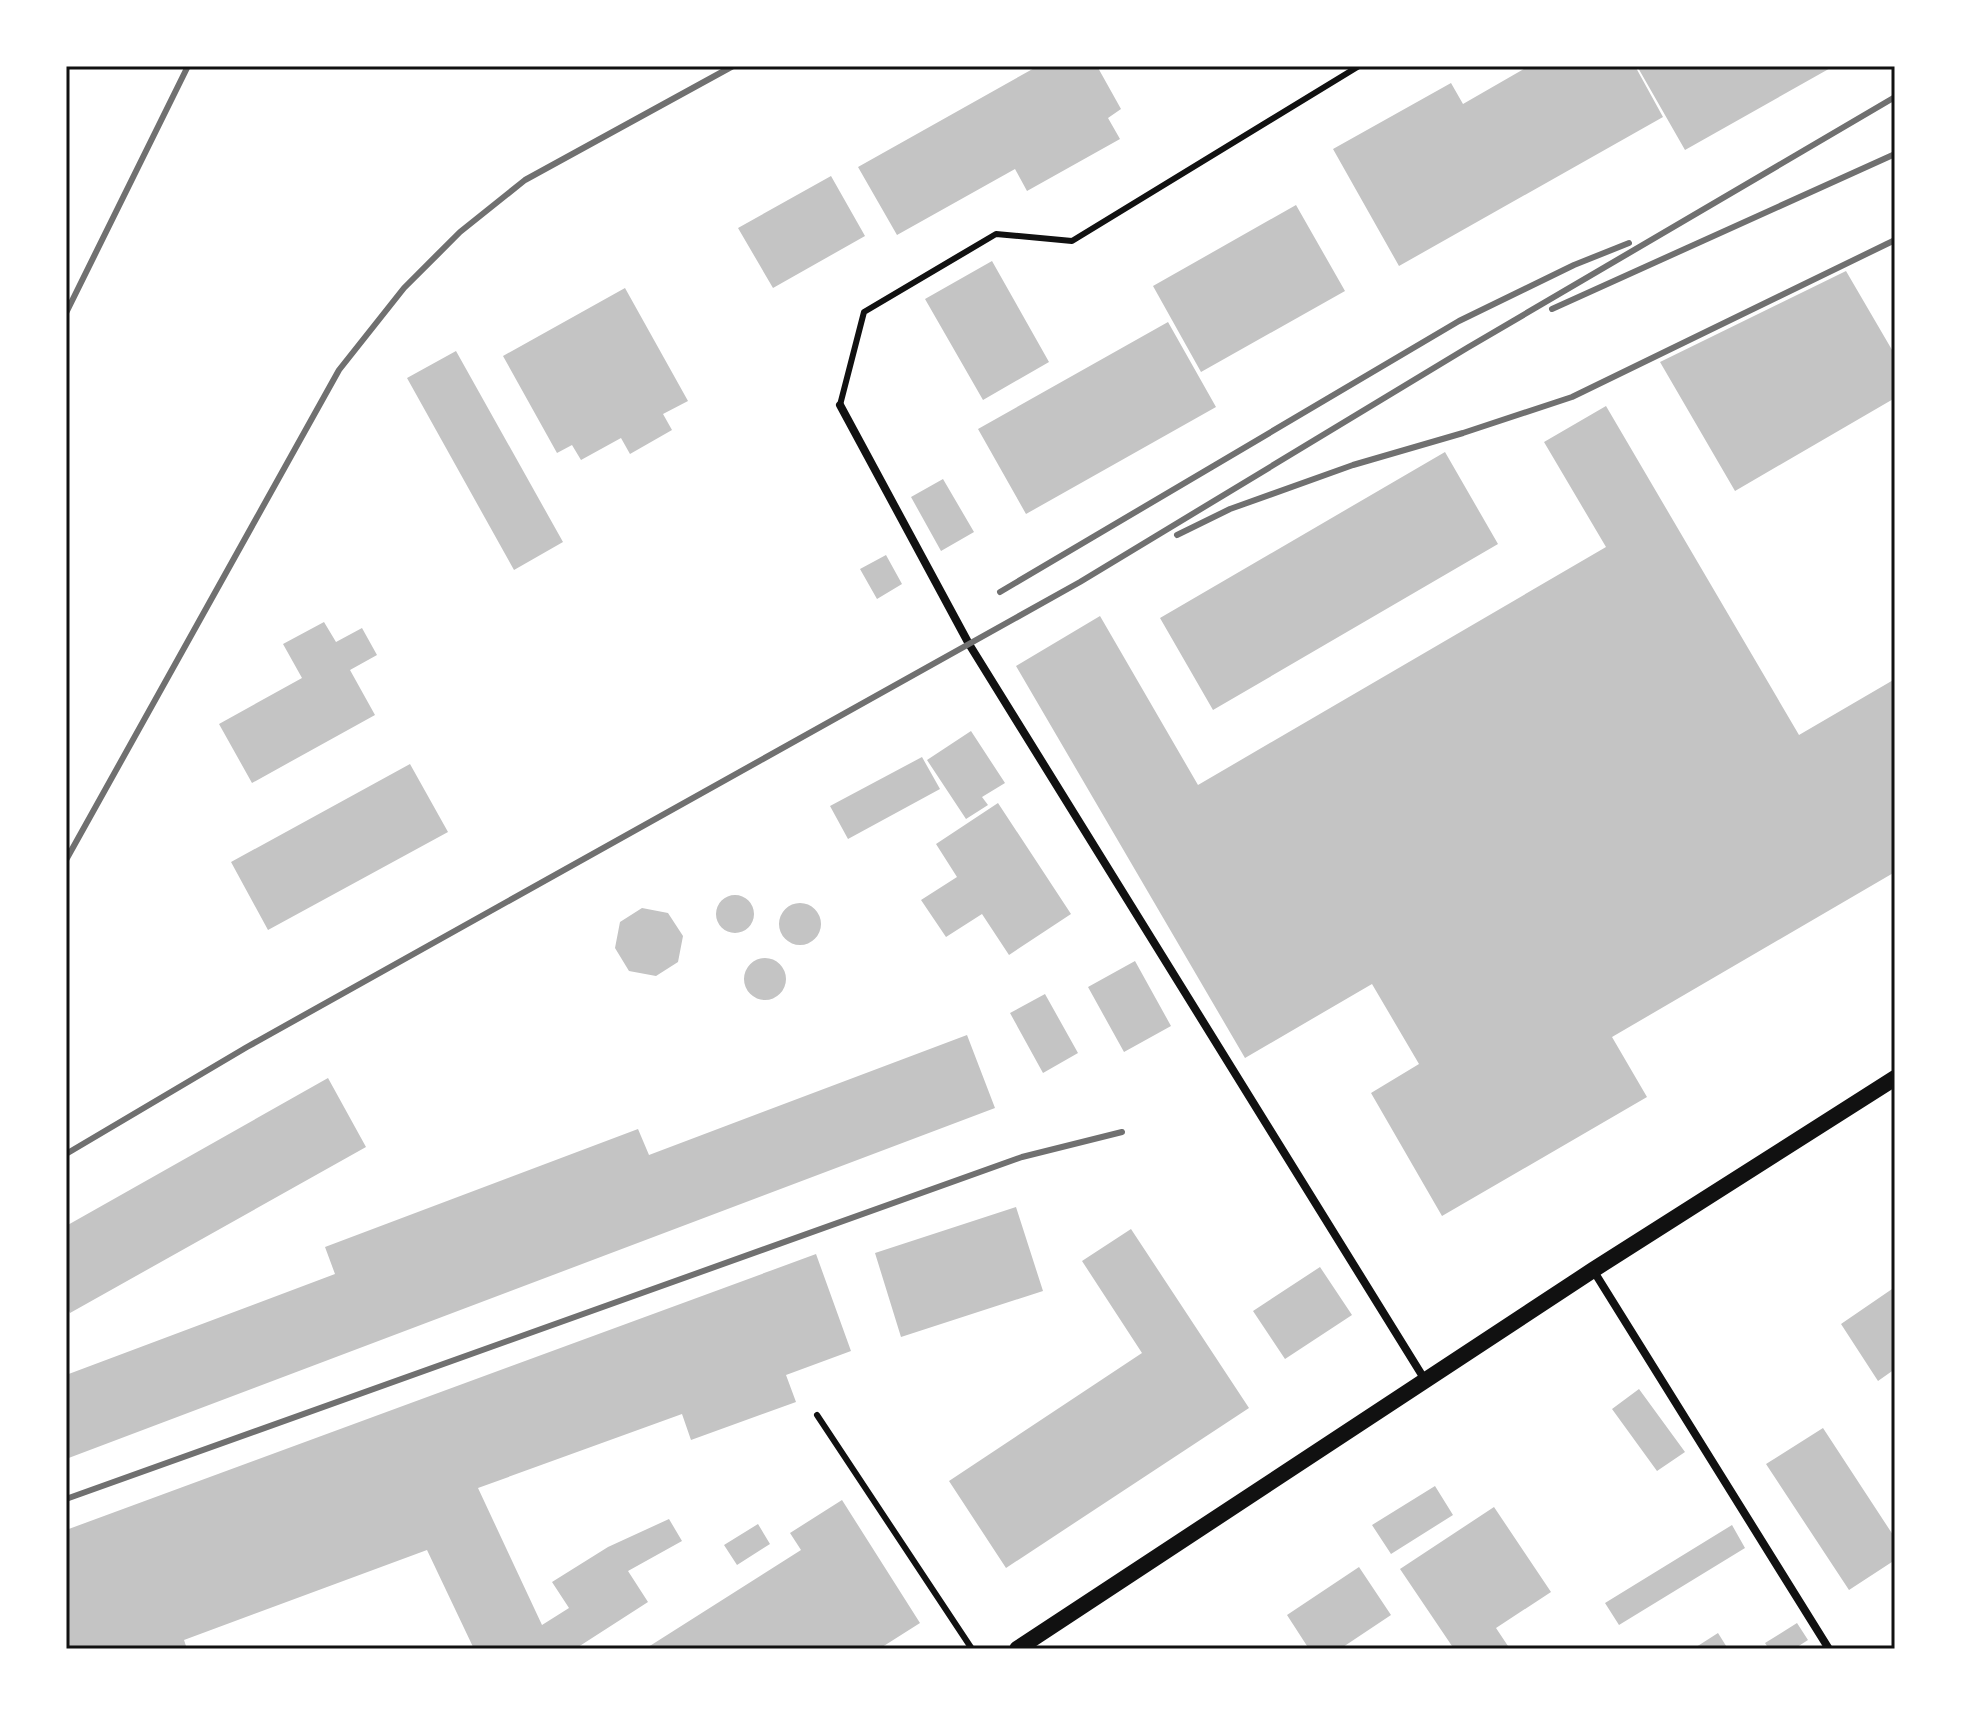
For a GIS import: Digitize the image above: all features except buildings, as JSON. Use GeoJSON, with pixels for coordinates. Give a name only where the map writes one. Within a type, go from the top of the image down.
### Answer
{"type":"FeatureCollection","features":[{"type":"Feature","properties":{"kind":"main road"},"geometry":{"type":"LineString","coordinates":[[1017,1649],[1593,1270],[1895,1078]]}},
{"type":"Feature","properties":{"kind":"street"},"geometry":{"type":"LineString","coordinates":[[840,405],[969,644],[1425,1380]]}},
{"type":"Feature","properties":{"kind":"street"},"geometry":{"type":"LineString","coordinates":[[1593,1270],[1829,1649]]}},
{"type":"Feature","properties":{"kind":"lane"},"geometry":{"type":"LineString","coordinates":[[840,405],[864,312],[996,234],[1072,241],[1359,66]]}},
{"type":"Feature","properties":{"kind":"lane"},"geometry":{"type":"LineString","coordinates":[[817,1415],[972,1649]]}},
{"type":"Feature","properties":{"kind":"railway"},"geometry":{"type":"LineString","coordinates":[[66,313],[188,66]]}},
{"type":"Feature","properties":{"kind":"railway"},"geometry":{"type":"LineString","coordinates":[[66,860],[339,370],[404,288],[460,232],[525,180],[733,66]]}},
{"type":"Feature","properties":{"kind":"railway"},"geometry":{"type":"LineString","coordinates":[[66,1154],[247,1047],[1080,582],[1467,348],[1895,97]]}},
{"type":"Feature","properties":{"kind":"railway"},"geometry":{"type":"LineString","coordinates":[[1552,309],[1895,154]]}},
{"type":"Feature","properties":{"kind":"railway"},"geometry":{"type":"LineString","coordinates":[[1177,535],[1230,509],[1353,465],[1572,397],[1895,240]]}},
{"type":"Feature","properties":{"kind":"railway"},"geometry":{"type":"LineString","coordinates":[[1000,592],[1459,321],[1574,265],[1629,243]]}},
{"type":"Feature","properties":{"kind":"railway"},"geometry":{"type":"LineString","coordinates":[[66,1499],[1022,1157],[1122,1132]]}}]}
